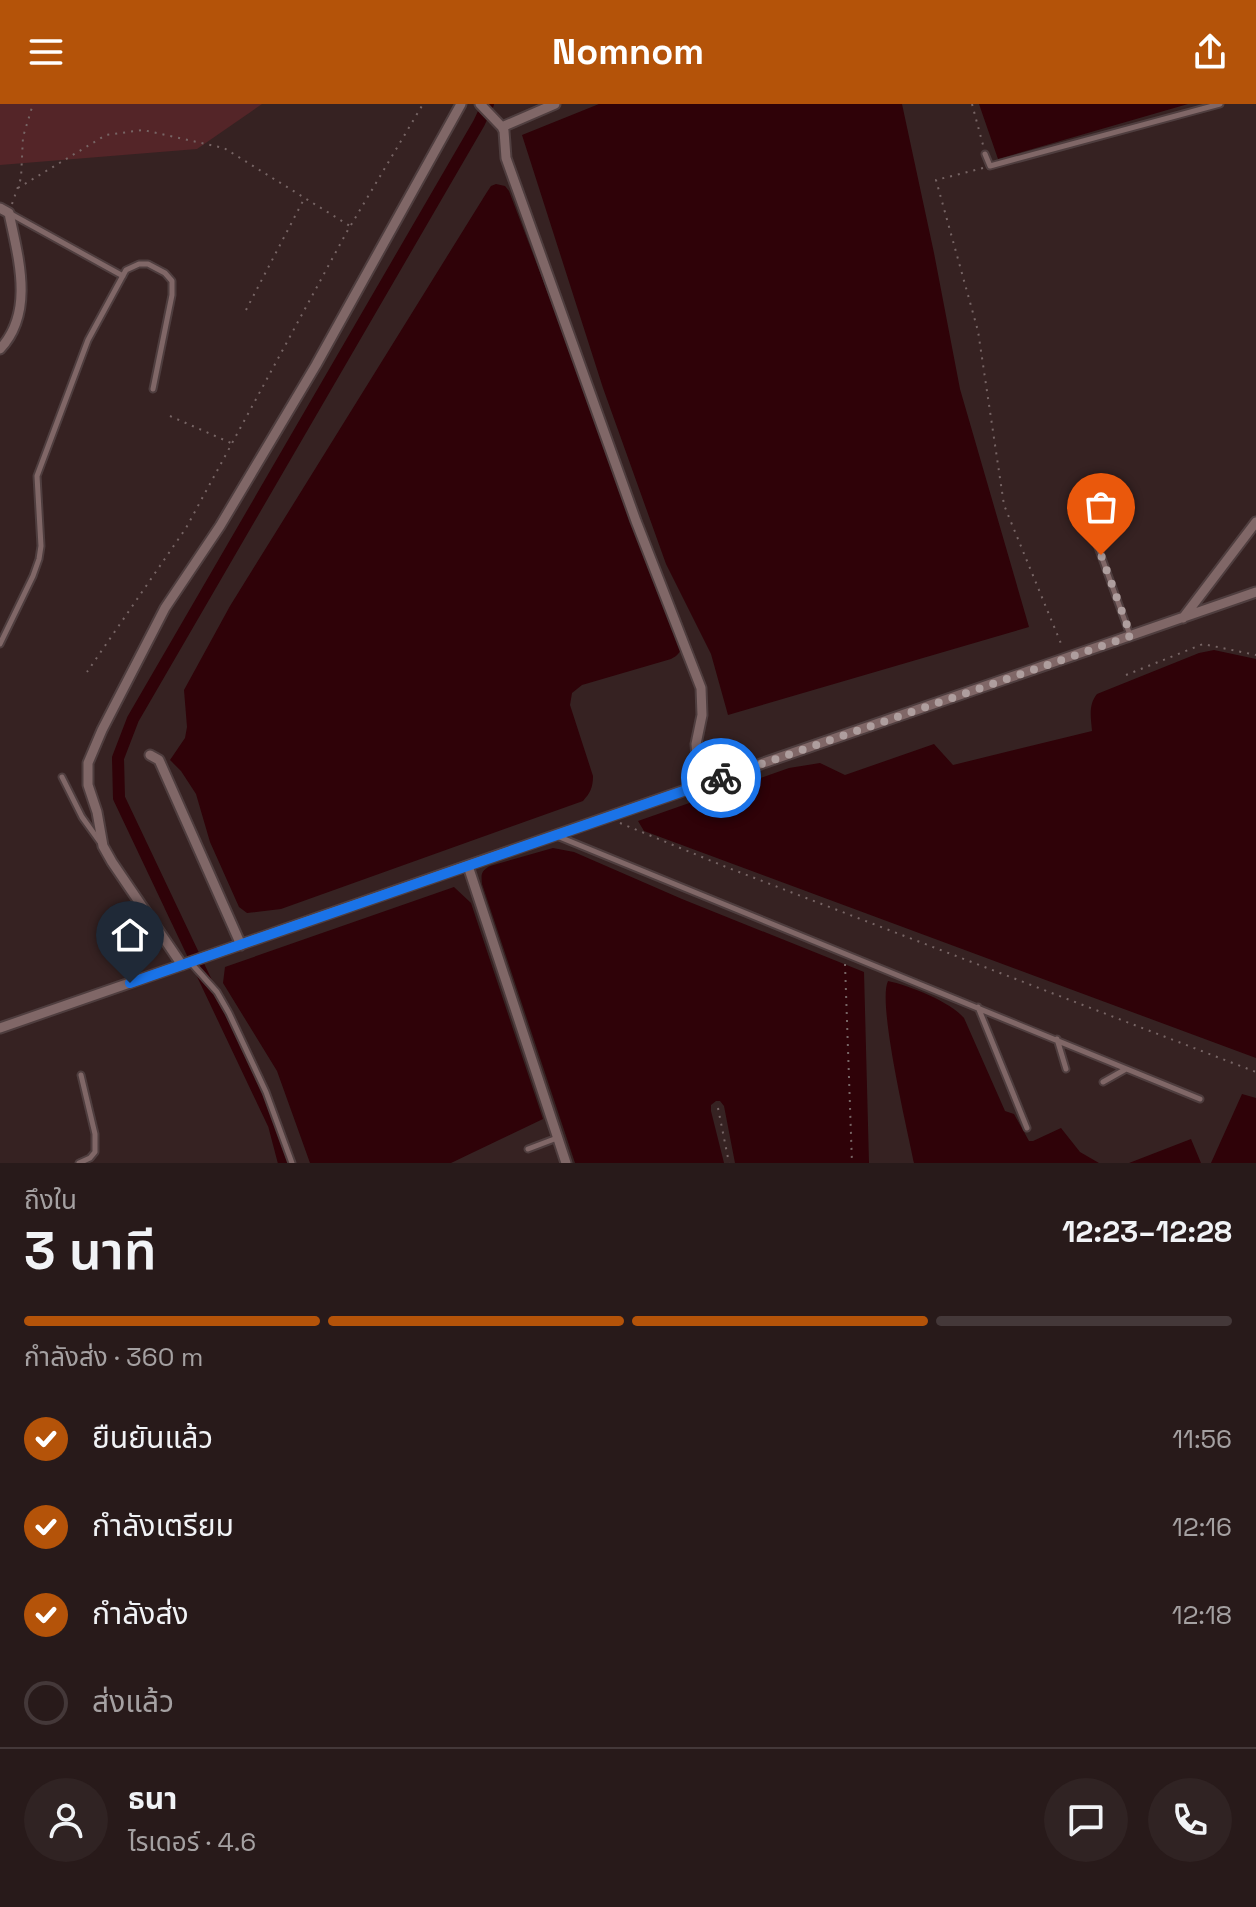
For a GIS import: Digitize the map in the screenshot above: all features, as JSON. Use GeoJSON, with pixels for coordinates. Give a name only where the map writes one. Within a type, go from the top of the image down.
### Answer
{"type":"FeatureCollection","features":[{"type":"Feature","properties":{"kind":"street"},"geometry":{"type":"LineString","coordinates":[[186,964],[103,846],[88,785],[88,763],[165,608],[220,526],[316,365],[461,104]]}},
{"type":"Feature","properties":{"kind":"street"},"geometry":{"type":"LineString","coordinates":[[480,104],[504,131],[506,158],[636,521],[701,688],[702,715],[696,744],[705,784]]}},
{"type":"Feature","properties":{"kind":"street"},"geometry":{"type":"LineString","coordinates":[[502,127],[555,104]]}},
{"type":"Feature","properties":{"kind":"street"},"geometry":{"type":"LineString","coordinates":[[0,349],[15,328],[22,301],[16,246],[4,210]]}},
{"type":"Feature","properties":{"kind":"street"},"geometry":{"type":"LineString","coordinates":[[1183,618],[1256,522]]}},
{"type":"Feature","properties":{"kind":"street"},"geometry":{"type":"LineString","coordinates":[[0,1028],[1256,592]]}},
{"type":"Feature","properties":{"kind":"street"},"geometry":{"type":"LineString","coordinates":[[150,755],[159,760],[241,945]]}},
{"type":"Feature","properties":{"kind":"street"},"geometry":{"type":"LineString","coordinates":[[468,866],[566,1163]]}},
{"type":"Feature","properties":{"kind":"lane"},"geometry":{"type":"LineString","coordinates":[[985,154],[990,166],[1220,104]]}},
{"type":"Feature","properties":{"kind":"lane"},"geometry":{"type":"LineString","coordinates":[[4,210],[123,276]]}},
{"type":"Feature","properties":{"kind":"lane"},"geometry":{"type":"LineString","coordinates":[[0,644],[39,559],[37,476],[88,340],[126,270],[139,264],[148,264],[165,273],[172,281],[172,295],[153,389]]}},
{"type":"Feature","properties":{"kind":"lane"},"geometry":{"type":"LineString","coordinates":[[1091,528],[1131,636]]}},
{"type":"Feature","properties":{"kind":"lane"},"geometry":{"type":"LineString","coordinates":[[62,777],[82,817],[103,846]]}},
{"type":"Feature","properties":{"kind":"lane"},"geometry":{"type":"LineString","coordinates":[[556,835],[1200,1099]]}},
{"type":"Feature","properties":{"kind":"lane"},"geometry":{"type":"LineString","coordinates":[[186,964],[217,992],[229,1013],[266,1092],[292,1163]]}},
{"type":"Feature","properties":{"kind":"lane"},"geometry":{"type":"LineString","coordinates":[[978,1006],[1027,1128]]}},
{"type":"Feature","properties":{"kind":"lane"},"geometry":{"type":"LineString","coordinates":[[1057,1039],[1066,1069]]}},
{"type":"Feature","properties":{"kind":"lane"},"geometry":{"type":"LineString","coordinates":[[1103,1082],[1127,1069]]}},
{"type":"Feature","properties":{"kind":"lane"},"geometry":{"type":"LineString","coordinates":[[79,1163],[95,1152],[95,1134],[81,1075]]}},
{"type":"Feature","properties":{"kind":"lane"},"geometry":{"type":"LineString","coordinates":[[528,1149],[557,1138]]}},
{"type":"Feature","properties":{"kind":"path"},"geometry":{"type":"LineString","coordinates":[[4,210],[21,178],[23,137],[33,104]]}},
{"type":"Feature","properties":{"kind":"path"},"geometry":{"type":"LineString","coordinates":[[87,672],[186,528],[350,226],[423,104]]}},
{"type":"Feature","properties":{"kind":"path"},"geometry":{"type":"LineString","coordinates":[[972,104],[985,154]]}},
{"type":"Feature","properties":{"kind":"path"},"geometry":{"type":"LineString","coordinates":[[18,188],[106,135],[143,130],[224,148],[350,226]]}},
{"type":"Feature","properties":{"kind":"path"},"geometry":{"type":"LineString","coordinates":[[990,166],[936,180],[978,331],[1004,505],[1067,658]]}},
{"type":"Feature","properties":{"kind":"path"},"geometry":{"type":"LineString","coordinates":[[246,310],[304,198]]}},
{"type":"Feature","properties":{"kind":"path"},"geometry":{"type":"LineString","coordinates":[[170,416],[232,444]]}},
{"type":"Feature","properties":{"kind":"path"},"geometry":{"type":"LineString","coordinates":[[1126,675],[1203,644],[1256,655]]}},
{"type":"Feature","properties":{"kind":"path"},"geometry":{"type":"LineString","coordinates":[[611,816],[626,826],[726,867],[1256,1072]]}},
{"type":"Feature","properties":{"kind":"path"},"geometry":{"type":"LineString","coordinates":[[844,952],[852,1163]]}},
{"type":"Feature","properties":{"kind":"path"},"geometry":{"type":"LineString","coordinates":[[718,1108],[729,1163]]}},
{"type":"Feature","properties":{"kind":"shaded area"},"geometry":{"type":"Polygon","coordinates":[[[0,104],[262,104],[197,149],[0,165],[0,104]]]}},
{"type":"Feature","properties":{"kind":"shaded area"},"geometry":{"type":"Polygon","coordinates":[[[599,104],[902,104],[960,389],[1029,627],[728,715],[711,654],[666,564],[603,388],[522,135],[599,104]]]}},
{"type":"Feature","properties":{"kind":"shaded area"},"geometry":{"type":"Polygon","coordinates":[[[979,104],[1188,104],[998,159],[979,104]]]}},
{"type":"Feature","properties":{"kind":"shaded area"},"geometry":{"type":"Polygon","coordinates":[[[496,184],[505,186],[509,191],[682,646],[671,659],[582,685],[572,693],[570,705],[593,776],[591,790],[583,801],[281,909],[247,913],[239,907],[210,842],[196,794],[170,760],[185,738],[184,690],[230,606],[487,192],[496,184]]]}},
{"type":"Feature","properties":{"kind":"shaded area"},"geometry":{"type":"Polygon","coordinates":[[[1214,650],[1256,659],[1256,1058],[644,831],[638,821],[789,768],[820,763],[845,775],[934,744],[953,765],[1092,731],[1091,707],[1097,694],[1199,653],[1214,650]]]}},
{"type":"Feature","properties":{"kind":"shaded area"},"geometry":{"type":"Polygon","coordinates":[[[553,848],[574,852],[864,972],[869,1163],[735,1163],[724,1106],[716,1101],[711,1105],[711,1111],[724,1163],[575,1163],[482,884],[483,871],[490,866],[553,848]]]}},
{"type":"Feature","properties":{"kind":"shaded area"},"geometry":{"type":"Polygon","coordinates":[[[454,887],[471,903],[543,1119],[451,1163],[310,1163],[277,1071],[223,983],[225,967],[454,887]]]}},
{"type":"Feature","properties":{"kind":"shaded area"},"geometry":{"type":"Polygon","coordinates":[[[888,981],[929,995],[964,1018],[1005,1111],[1014,1114],[1029,1141],[1061,1128],[1080,1152],[1099,1163],[914,1163],[890,1040],[886,994],[888,981]]]}},
{"type":"Feature","properties":{"kind":"shaded area"},"geometry":{"type":"Polygon","coordinates":[[[1242,1094],[1256,1098],[1256,1163],[1211,1163],[1242,1094]]]}},
{"type":"Feature","properties":{"kind":"shaded area"},"geometry":{"type":"Polygon","coordinates":[[[1191,1139],[1201,1163],[1129,1163],[1191,1139]]]}},
{"type":"Feature","properties":{"kind":"waterway"},"geometry":{"type":"LineString","coordinates":[[284,1163],[274,1125],[119,798],[118,758],[133,719],[488,104]]}},
{"type":"Feature","properties":{"kind":"way so far"},"geometry":{"type":"LineString","coordinates":[[721,778],[1131,636],[1101,555]]}},
{"type":"Feature","properties":{"kind":"route"},"geometry":{"type":"LineString","coordinates":[[130,983],[721,778]]}}]}
